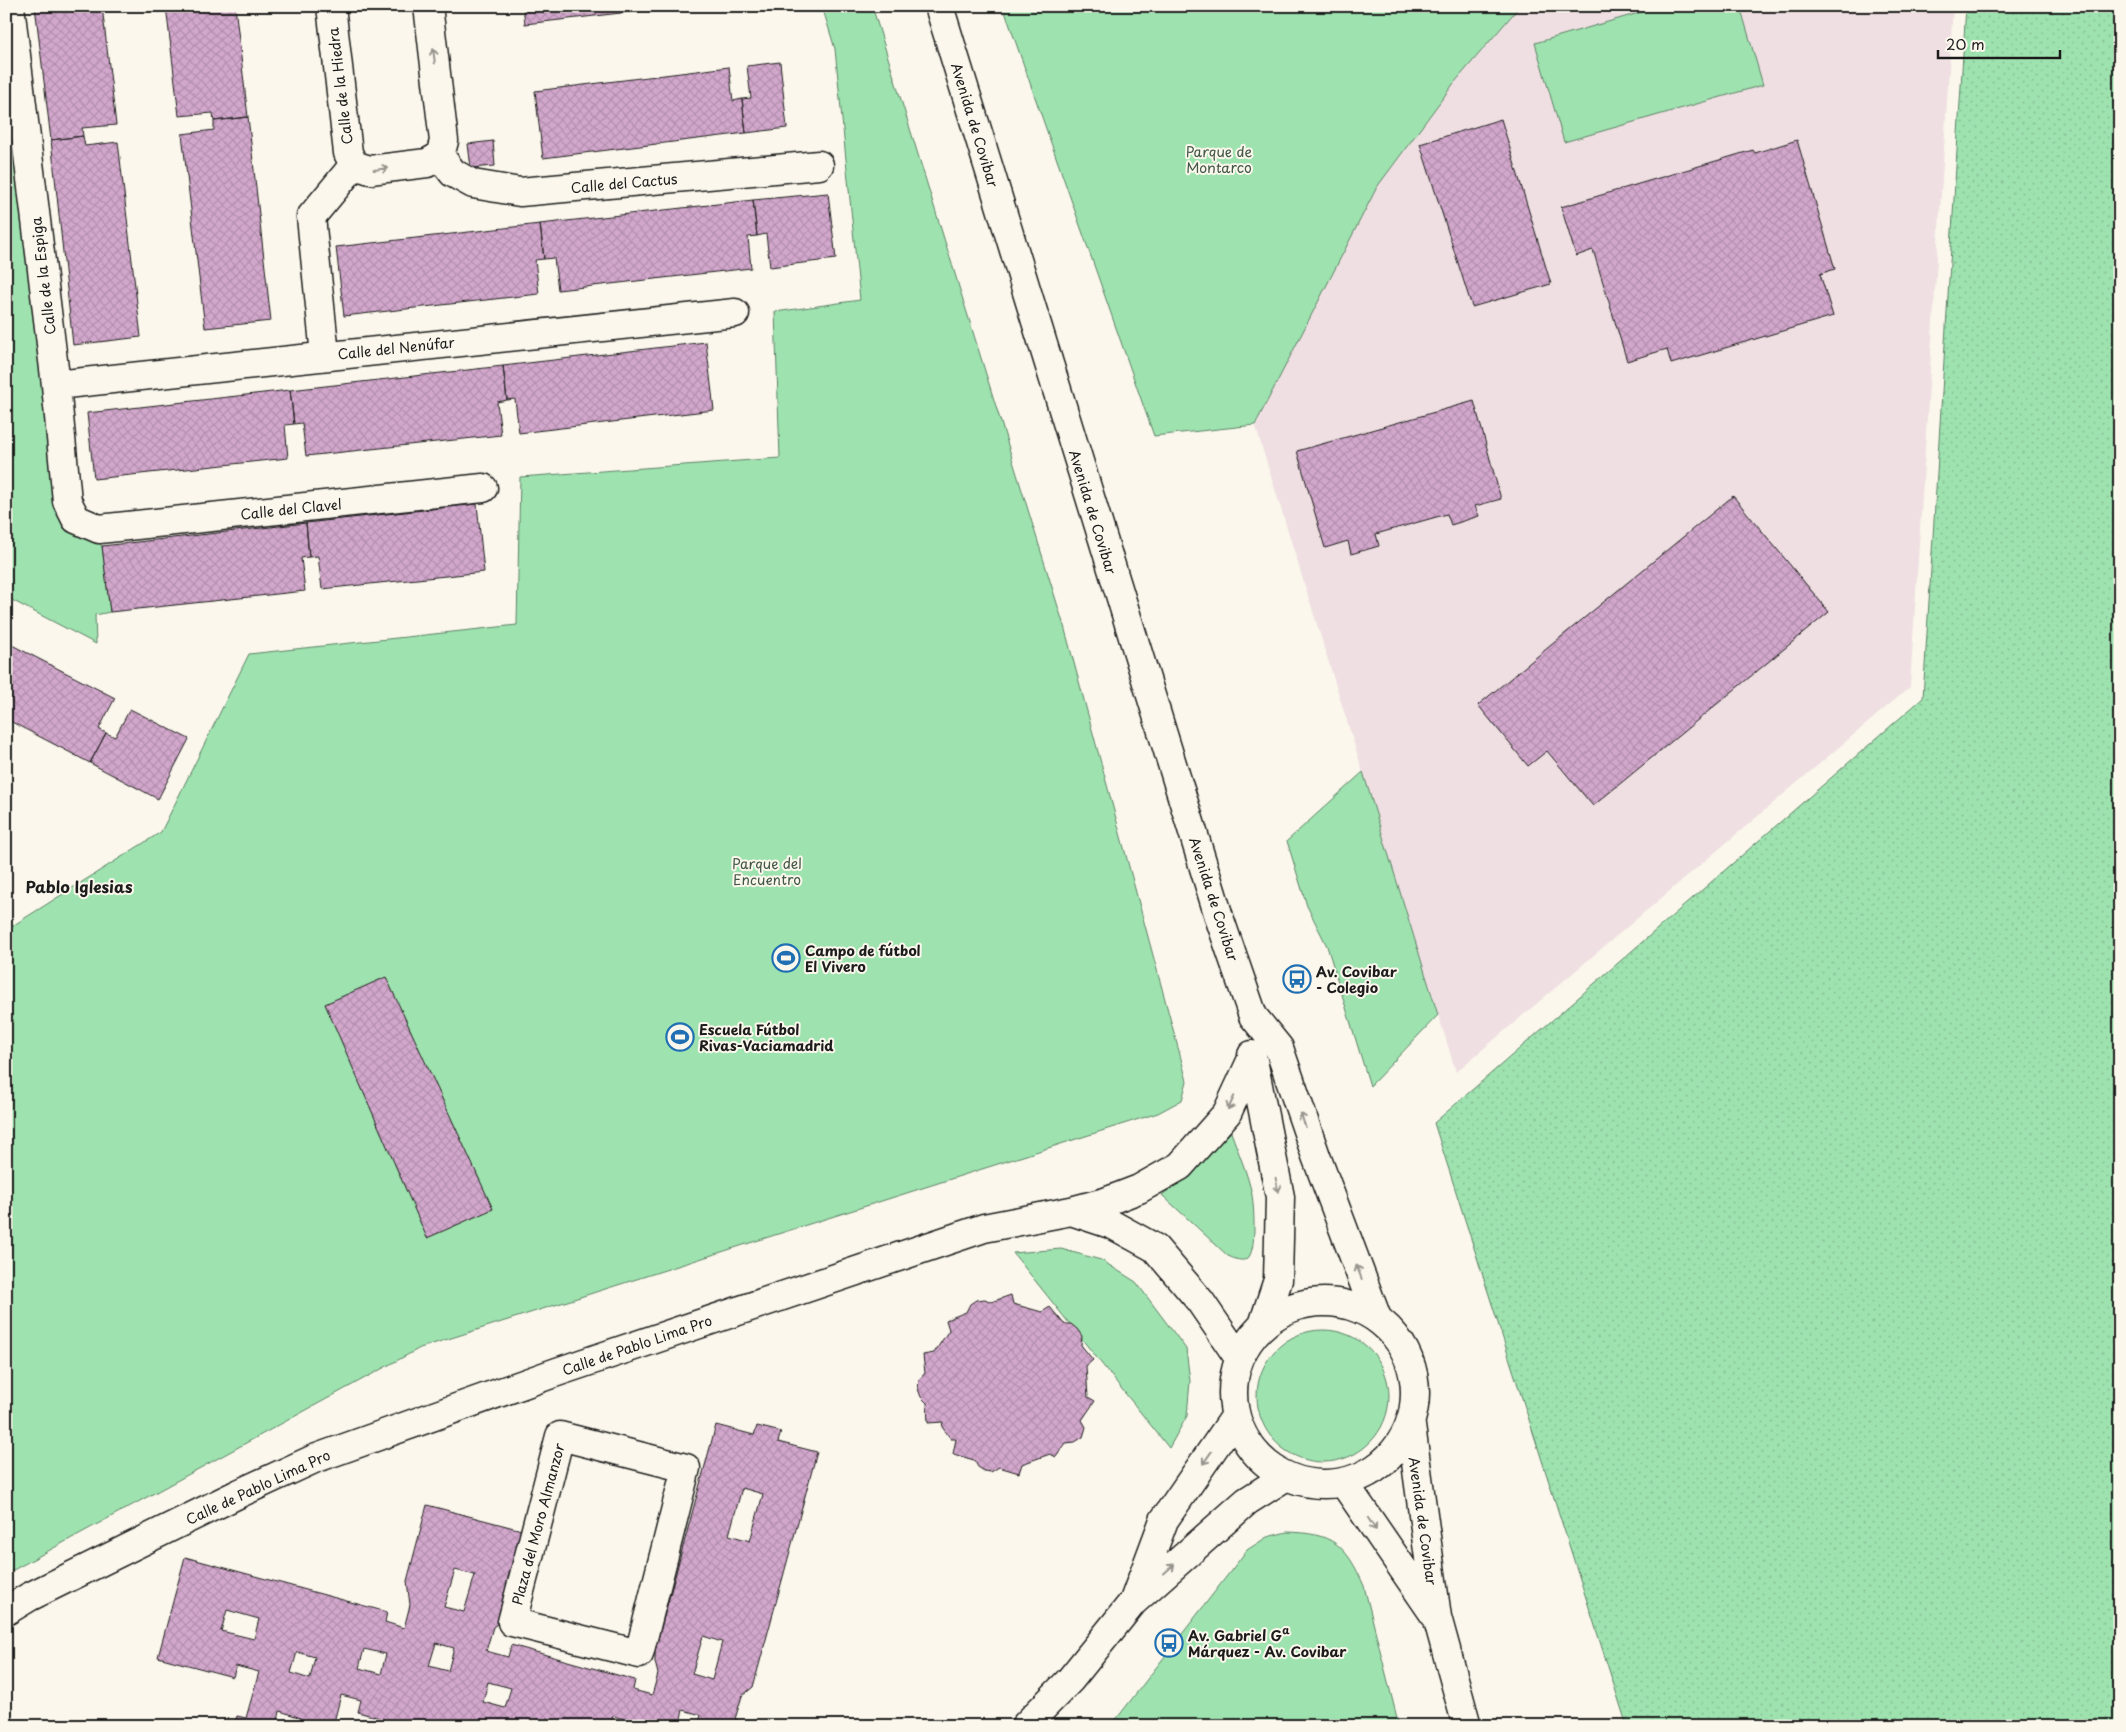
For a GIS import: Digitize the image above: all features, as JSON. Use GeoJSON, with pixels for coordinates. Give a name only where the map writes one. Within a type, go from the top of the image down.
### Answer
{"type":"FeatureCollection","features":[{"type":"Feature","properties":{"kind":"street","name":"Calle de la Espiga"},"geometry":{"type":"LineString","coordinates":[[10,6],[56,385],[67,501],[76,519],[99,529]]}},
{"type":"Feature","properties":{"kind":"street","name":"Calle de la Hiedra"},"geometry":{"type":"LineString","coordinates":[[331,6],[348,153],[354,165],[370,170],[427,163],[440,156]]}},
{"type":"Feature","properties":{"kind":"street"},"geometry":{"type":"LineString","coordinates":[[428,6],[444,141],[440,156]]}},
{"type":"Feature","properties":{"kind":"street","name":"Avenida de Covibar"},"geometry":{"type":"LineString","coordinates":[[939,6],[1210,891],[1253,1016],[1279,1048],[1316,1156],[1377,1318]]}},
{"type":"Feature","properties":{"kind":"street","name":"Calle del Cactus"},"geometry":{"type":"LineString","coordinates":[[440,156],[453,173],[473,184],[520,192],[819,165]]}},
{"type":"Feature","properties":{"kind":"street","name":"Calle de la Hiedra"},"geometry":{"type":"LineString","coordinates":[[325,355],[311,217],[354,165]]}},
{"type":"Feature","properties":{"kind":"street","name":"Calle del Nenúfar"},"geometry":{"type":"LineString","coordinates":[[56,385],[325,355],[736,313]]}},
{"type":"Feature","properties":{"kind":"street","name":"Calle del Clavel"},"geometry":{"type":"LineString","coordinates":[[99,529],[483,488]]}},
{"type":"Feature","properties":{"kind":"street","name":"Avenida de Covibar"},"geometry":{"type":"LineString","coordinates":[[1253,1016],[1252,1059],[1280,1197],[1278,1280],[1262,1325]]}},
{"type":"Feature","properties":{"kind":"street","name":"Avenida de Covibar"},"geometry":{"type":"LineString","coordinates":[[1071,1211],[1105,1202],[1139,1189],[1180,1166],[1227,1113],[1252,1059]]}},
{"type":"Feature","properties":{"kind":"street","name":"Calle de Pablo Lima Pro"},"geometry":{"type":"LineString","coordinates":[[6,1610],[196,1514],[314,1458],[557,1372],[984,1228],[1071,1211],[1113,1225],[1155,1248],[1200,1301],[1239,1358]]}},
{"type":"Feature","properties":{"kind":"street"},"geometry":{"type":"LineString","coordinates":[[1318,1302],[1349,1305],[1377,1318],[1398,1339],[1412,1366],[1416,1396],[1411,1426],[1395,1452],[1372,1472],[1344,1483],[1314,1484],[1285,1477],[1263,1462],[1246,1442],[1235,1418],[1232,1398],[1233,1378],[1239,1358],[1249,1340],[1262,1325],[1288,1308],[1318,1302]]}},
{"type":"Feature","properties":{"kind":"street"},"geometry":{"type":"LineString","coordinates":[[1133,1602],[1164,1520],[1235,1418]]}},
{"type":"Feature","properties":{"kind":"street","name":"Avenida de Covibar"},"geometry":{"type":"LineString","coordinates":[[1411,1426],[1437,1617],[1467,1726]]}},
{"type":"Feature","properties":{"kind":"street","name":"Plaza del Moro Almanzor"},"geometry":{"type":"LineString","coordinates":[[560,1436],[686,1468],[638,1654],[512,1622],[560,1436]]}},
{"type":"Feature","properties":{"kind":"street"},"geometry":{"type":"LineString","coordinates":[[1024,1726],[1070,1680],[1133,1602],[1246,1501],[1285,1477]]}},
{"type":"Feature","properties":{"kind":"street","name":"Avenida de Covibar"},"geometry":{"type":"LineString","coordinates":[[1344,1483],[1437,1617]]}},
{"type":"Feature","properties":{"kind":"shaded area"},"geometry":{"type":"Polygon","coordinates":[[[1520,6],[1953,6],[1910,687],[1456,1072],[1255,425],[1377,187],[1454,83],[1520,6]]]}},
{"type":"Feature","properties":{"kind":"green space","name":"Parque del Encuentro"},"geometry":{"type":"Polygon","coordinates":[[[822,6],[872,6],[1064,626],[1187,1081],[1182,1100],[1158,1113],[420,1348],[6,1574],[6,930],[161,832],[249,654],[517,625],[520,477],[780,458],[775,312],[860,300],[835,49],[822,6]]]}},
{"type":"Feature","properties":{"kind":"green space","name":"Parque de Montarco"},"geometry":{"type":"Polygon","coordinates":[[[1003,6],[1520,6],[1454,83],[1377,187],[1255,425],[1154,436],[1003,6]]]}},
{"type":"Feature","properties":{"kind":"green space"},"geometry":{"type":"Polygon","coordinates":[[[1663,6],[1740,6],[1763,85],[1564,142],[1535,43],[1663,6]]]}},
{"type":"Feature","properties":{"kind":"green space"},"geometry":{"type":"Polygon","coordinates":[[[1966,6],[2120,6],[2120,1726],[1627,1726],[1434,1123],[1923,698],[1966,6]]]}},
{"type":"Feature","properties":{"kind":"green space"},"geometry":{"type":"Polygon","coordinates":[[[6,98],[16,153],[57,504],[102,546],[110,612],[95,615],[96,644],[6,597],[6,98]]]}},
{"type":"Feature","properties":{"kind":"green space"},"geometry":{"type":"Polygon","coordinates":[[[1363,772],[1438,1015],[1370,1086],[1327,946],[1307,906],[1287,841],[1363,772]]]}},
{"type":"Feature","properties":{"kind":"green space"},"geometry":{"type":"Polygon","coordinates":[[[1231,1132],[1248,1179],[1253,1201],[1254,1239],[1250,1255],[1247,1259],[1242,1260],[1228,1256],[1162,1195],[1189,1174],[1231,1132]]]}},
{"type":"Feature","properties":{"kind":"green space"},"geometry":{"type":"Polygon","coordinates":[[[1061,1249],[1101,1260],[1136,1282],[1186,1349],[1190,1381],[1187,1416],[1169,1448],[1013,1253],[1061,1249]]]}},
{"type":"Feature","properties":{"kind":"green space"},"geometry":{"type":"Polygon","coordinates":[[[1323,1330],[1336,1331],[1348,1335],[1370,1349],[1384,1371],[1388,1383],[1388,1409],[1384,1421],[1370,1443],[1348,1457],[1336,1461],[1323,1462],[1310,1461],[1298,1457],[1276,1443],[1262,1421],[1258,1409],[1257,1396],[1258,1383],[1262,1371],[1276,1349],[1298,1335],[1310,1331],[1323,1330]]]}},
{"type":"Feature","properties":{"kind":"green space"},"geometry":{"type":"Polygon","coordinates":[[[1287,1532],[1326,1538],[1344,1551],[1351,1560],[1364,1586],[1399,1726],[1111,1726],[1247,1550],[1267,1537],[1287,1532]]]}},
{"type":"Feature","properties":{"kind":"building"},"geometry":{"type":"Polygon","coordinates":[[[35,6],[102,6],[116,125],[82,128],[83,136],[51,140],[35,6]]]}},
{"type":"Feature","properties":{"kind":"building"},"geometry":{"type":"Polygon","coordinates":[[[166,6],[235,6],[248,117],[214,121],[213,113],[179,116],[166,6]]]}},
{"type":"Feature","properties":{"kind":"building"},"geometry":{"type":"Polygon","coordinates":[[[523,6],[682,6],[525,24],[523,6]]]}},
{"type":"Feature","properties":{"kind":"building"},"geometry":{"type":"Polygon","coordinates":[[[780,62],[787,128],[746,133],[742,99],[751,98],[747,66],[780,62]]]}},
{"type":"Feature","properties":{"kind":"building"},"geometry":{"type":"Polygon","coordinates":[[[729,67],[733,101],[742,99],[746,133],[543,158],[535,91],[729,67]]]}},
{"type":"Feature","properties":{"kind":"building"},"geometry":{"type":"Polygon","coordinates":[[[248,117],[271,321],[205,328],[182,134],[214,130],[214,121],[248,117]]]}},
{"type":"Feature","properties":{"kind":"building"},"geometry":{"type":"Polygon","coordinates":[[[1501,119],[1551,284],[1472,307],[1420,144],[1501,119]]]}},
{"type":"Feature","properties":{"kind":"building"},"geometry":{"type":"Polygon","coordinates":[[[83,136],[85,146],[118,142],[141,337],[73,345],[51,140],[83,136]]]}},
{"type":"Feature","properties":{"kind":"building"},"geometry":{"type":"Polygon","coordinates":[[[1797,140],[1835,269],[1820,274],[1833,316],[1671,364],[1667,349],[1627,361],[1593,250],[1576,256],[1561,207],[1753,150],[1755,153],[1797,140]]]}},
{"type":"Feature","properties":{"kind":"building"},"geometry":{"type":"Polygon","coordinates":[[[493,141],[495,166],[471,168],[468,144],[493,141]]]}},
{"type":"Feature","properties":{"kind":"building"},"geometry":{"type":"Polygon","coordinates":[[[828,193],[836,259],[770,267],[766,234],[757,236],[753,200],[828,193]]]}},
{"type":"Feature","properties":{"kind":"building"},"geometry":{"type":"Polygon","coordinates":[[[753,200],[757,236],[748,237],[751,268],[558,290],[554,258],[544,259],[540,224],[753,200]]]}},
{"type":"Feature","properties":{"kind":"building"},"geometry":{"type":"Polygon","coordinates":[[[540,224],[544,259],[535,260],[539,294],[344,316],[336,247],[540,224]]]}},
{"type":"Feature","properties":{"kind":"building"},"geometry":{"type":"Polygon","coordinates":[[[706,342],[714,410],[519,433],[515,399],[507,400],[503,366],[706,342]]]}},
{"type":"Feature","properties":{"kind":"building"},"geometry":{"type":"Polygon","coordinates":[[[503,366],[507,400],[497,402],[501,435],[306,456],[302,423],[294,424],[290,390],[503,366]]]}},
{"type":"Feature","properties":{"kind":"building"},"geometry":{"type":"Polygon","coordinates":[[[290,390],[294,424],[285,425],[288,458],[94,479],[87,413],[290,390]]]}},
{"type":"Feature","properties":{"kind":"building"},"geometry":{"type":"Polygon","coordinates":[[[1474,401],[1501,499],[1475,506],[1479,516],[1451,525],[1447,514],[1376,534],[1379,546],[1351,554],[1348,541],[1325,548],[1297,451],[1474,401]]]}},
{"type":"Feature","properties":{"kind":"building"},"geometry":{"type":"Polygon","coordinates":[[[1733,496],[1829,612],[1593,806],[1547,751],[1528,766],[1478,705],[1733,496]]]}},
{"type":"Feature","properties":{"kind":"building"},"geometry":{"type":"Polygon","coordinates":[[[477,504],[484,572],[322,589],[318,556],[309,557],[306,523],[477,504]]]}},
{"type":"Feature","properties":{"kind":"building"},"geometry":{"type":"Polygon","coordinates":[[[306,523],[309,557],[301,558],[305,591],[110,612],[102,546],[306,523]]]}},
{"type":"Feature","properties":{"kind":"building"},"geometry":{"type":"Polygon","coordinates":[[[6,642],[115,698],[99,729],[106,733],[90,763],[6,719],[6,642]]]}},
{"type":"Feature","properties":{"kind":"building"},"geometry":{"type":"Polygon","coordinates":[[[130,709],[189,739],[158,799],[90,763],[106,733],[115,737],[130,709]]]}},
{"type":"Feature","properties":{"kind":"building"},"geometry":{"type":"Polygon","coordinates":[[[386,977],[493,1209],[427,1238],[325,1004],[386,977]]]}},
{"type":"Feature","properties":{"kind":"building"},"geometry":{"type":"Polygon","coordinates":[[[1011,1295],[1013,1304],[1042,1312],[1050,1307],[1064,1324],[1071,1324],[1077,1329],[1082,1336],[1081,1345],[1093,1360],[1086,1366],[1088,1397],[1095,1401],[1082,1420],[1086,1427],[1083,1437],[1075,1442],[1066,1443],[1056,1457],[1050,1454],[1022,1464],[1019,1473],[999,1467],[991,1472],[984,1471],[978,1467],[974,1460],[953,1454],[956,1439],[951,1439],[942,1427],[943,1422],[928,1423],[927,1403],[921,1397],[918,1389],[919,1380],[925,1373],[923,1355],[934,1353],[949,1330],[946,1320],[966,1312],[970,1304],[976,1300],[985,1299],[991,1302],[1011,1295]]]}},
{"type":"Feature","properties":{"kind":"building"},"geometry":{"type":"Polygon","coordinates":[[[716,1425],[754,1435],[757,1426],[781,1432],[778,1442],[817,1452],[753,1687],[742,1696],[735,1719],[756,1726],[698,1726],[701,1715],[683,1710],[679,1726],[634,1726],[635,1722],[613,1716],[610,1726],[564,1726],[565,1724],[547,1718],[545,1726],[407,1726],[358,1712],[361,1700],[341,1695],[335,1718],[335,1726],[299,1726],[301,1718],[280,1711],[277,1726],[234,1726],[237,1716],[246,1718],[259,1672],[236,1666],[233,1677],[158,1657],[185,1557],[387,1612],[385,1622],[404,1628],[410,1605],[407,1581],[427,1505],[529,1532],[502,1620],[493,1627],[486,1651],[508,1657],[511,1645],[635,1680],[633,1690],[652,1695],[658,1674],[655,1650],[716,1425]],[[742,1488],[729,1535],[750,1541],[763,1494],[742,1488]],[[455,1570],[444,1607],[464,1612],[475,1575],[455,1570]],[[227,1610],[221,1631],[254,1639],[259,1619],[227,1610]],[[703,1636],[692,1674],[712,1680],[722,1642],[703,1636]],[[436,1643],[429,1666],[448,1671],[454,1648],[436,1643]],[[364,1649],[359,1668],[381,1674],[386,1654],[364,1649]],[[297,1652],[291,1673],[310,1679],[315,1657],[297,1652]],[[488,1682],[483,1702],[505,1708],[511,1688],[488,1682]]]}},
{"type":"Feature","properties":{"kind":"place","name":"Campo de fútbol El Vivero"},"geometry":{"type":"Point","coordinates":[786,958]}},
{"type":"Feature","properties":{"kind":"place","name":"Av. Covibar - Colegio"},"geometry":{"type":"Point","coordinates":[1297,979]}},
{"type":"Feature","properties":{"kind":"place","name":"Escuela Fútbol Rivas-Vaciamadrid"},"geometry":{"type":"Point","coordinates":[680,1037]}},
{"type":"Feature","properties":{"kind":"place","name":"Av. Gabriel Gª Márquez - Av. Covibar"},"geometry":{"type":"Point","coordinates":[1169,1643]}},
{"type":"Feature","properties":{"kind":"district","name":"Pablo Iglesias"},"geometry":{"type":"Point","coordinates":[79,886]}}]}
